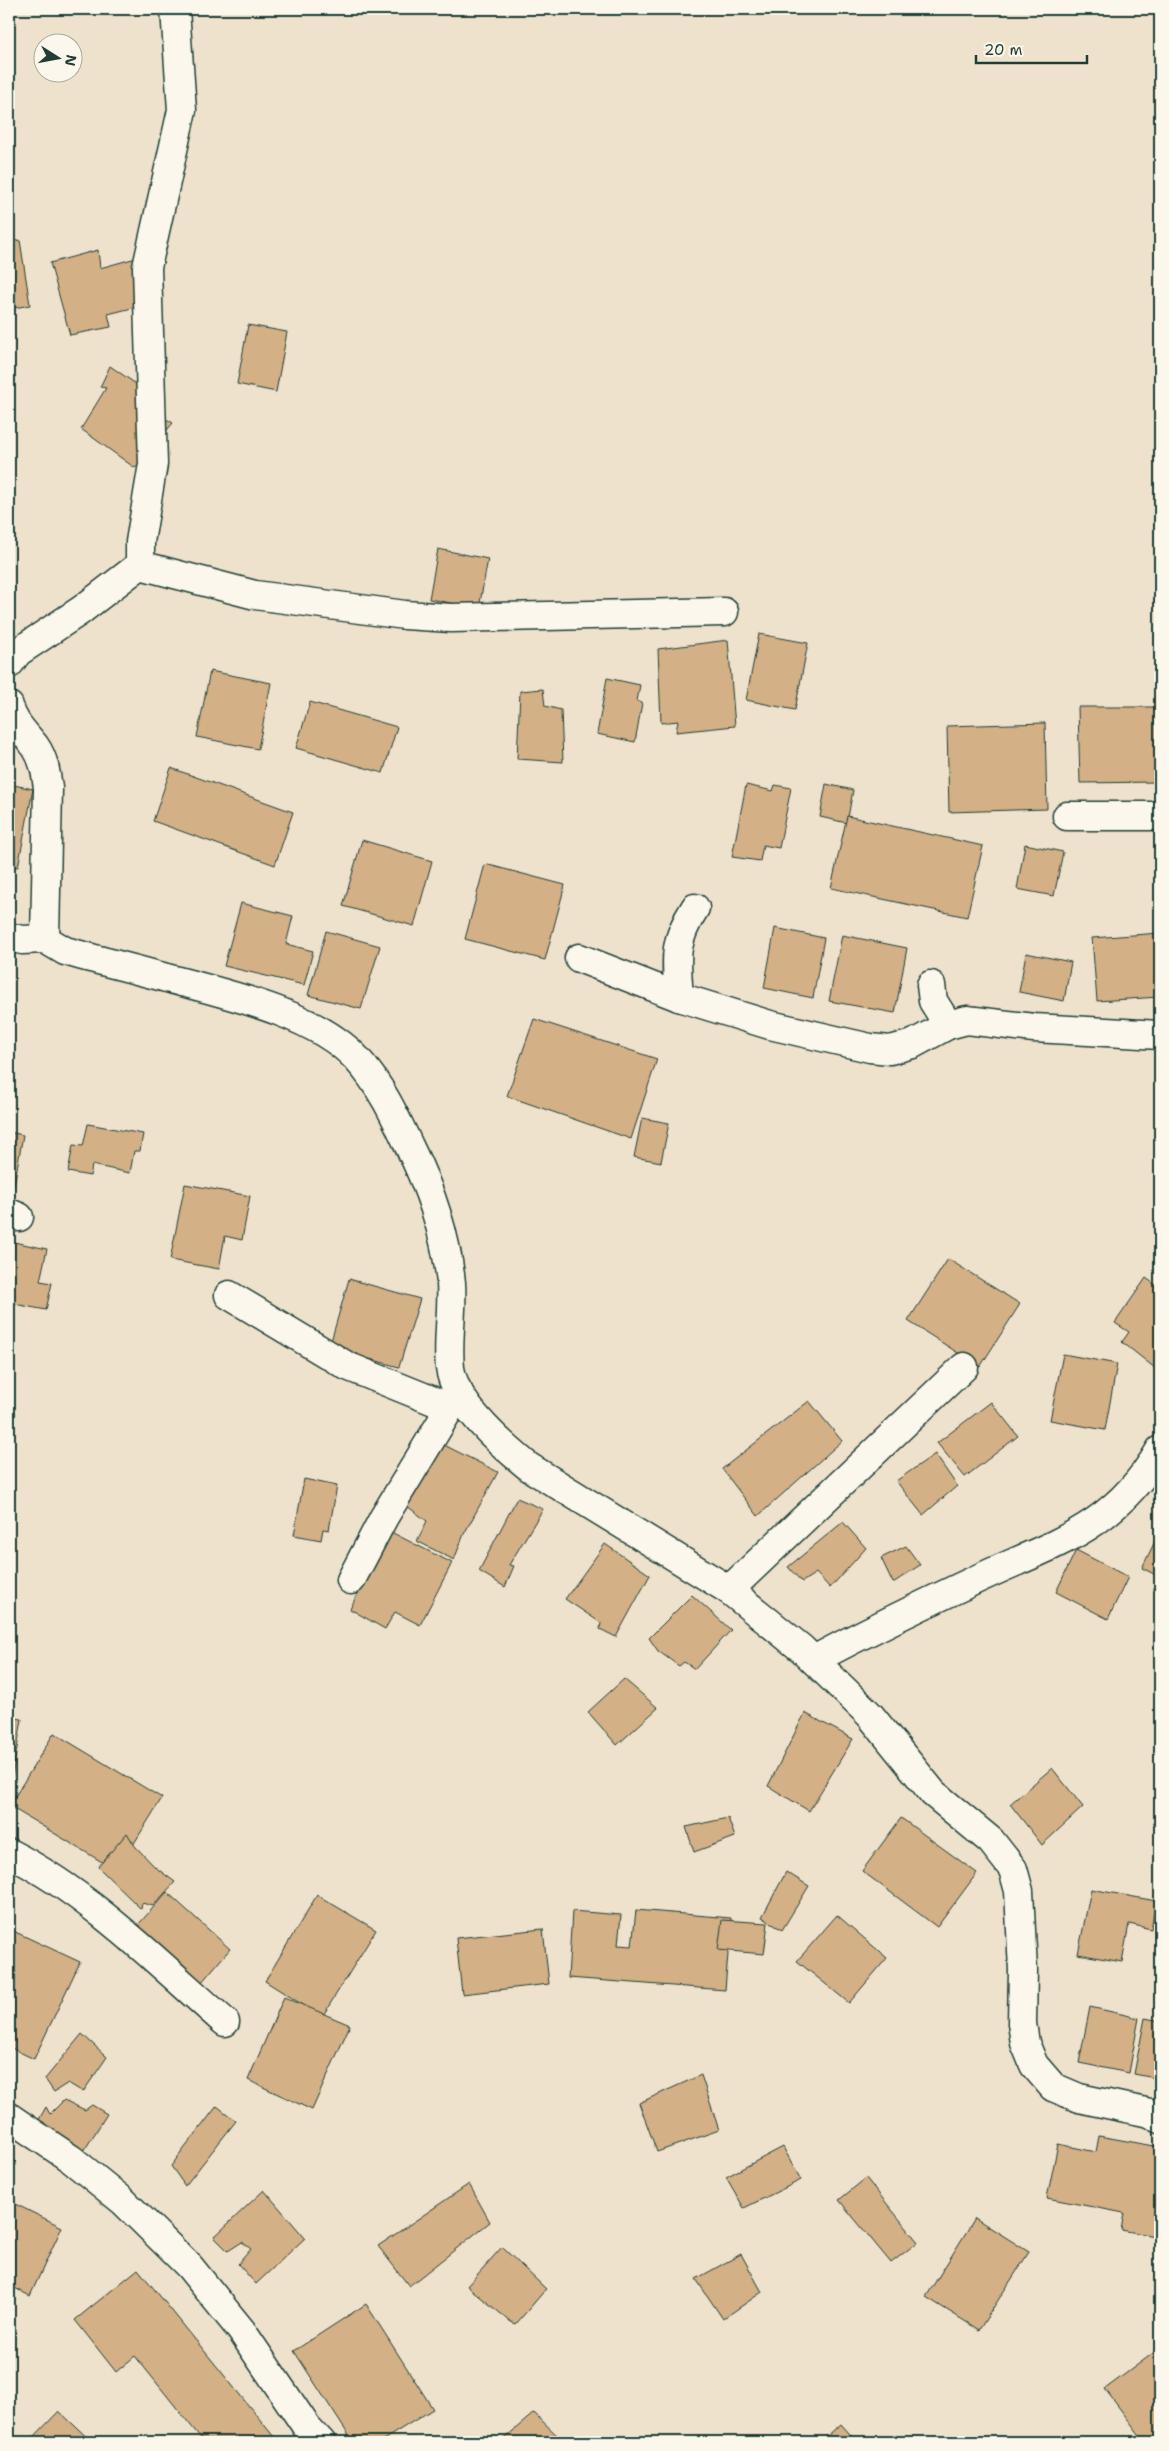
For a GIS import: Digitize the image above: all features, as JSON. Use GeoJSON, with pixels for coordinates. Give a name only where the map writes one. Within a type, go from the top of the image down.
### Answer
{"type":"FeatureCollection","features":[{"type":"Feature","properties":{"kind":"street"},"geometry":{"type":"LineString","coordinates":[[140,565],[140,542],[153,464],[147,267],[182,110],[175,9]]}},
{"type":"Feature","properties":{"kind":"street"},"geometry":{"type":"LineString","coordinates":[[140,565],[255,596],[405,615],[451,618],[724,612]]}},
{"type":"Feature","properties":{"kind":"street"},"geometry":{"type":"LineString","coordinates":[[9,664],[18,652],[80,611],[140,565]]}},
{"type":"Feature","properties":{"kind":"street"},"geometry":{"type":"LineString","coordinates":[[9,706],[12,718],[36,748],[45,766],[48,788],[45,940]]}},
{"type":"Feature","properties":{"kind":"street"},"geometry":{"type":"LineString","coordinates":[[1067,816],[1160,816]]}},
{"type":"Feature","properties":{"kind":"street"},"geometry":{"type":"LineString","coordinates":[[679,997],[676,954],[683,927],[695,908]]}},
{"type":"Feature","properties":{"kind":"street"},"geometry":{"type":"LineString","coordinates":[[9,937],[22,940],[45,940],[65,951],[242,998],[295,1019],[330,1036],[357,1058],[377,1084],[396,1118],[421,1170],[436,1212],[450,1276],[452,1296],[450,1369],[455,1400],[384,1517],[351,1580]]}},
{"type":"Feature","properties":{"kind":"street"},"geometry":{"type":"LineString","coordinates":[[579,958],[679,997],[770,1025],[870,1048],[890,1050],[913,1044],[948,1025],[967,1020],[1034,1028],[1160,1035]]}},
{"type":"Feature","properties":{"kind":"street"},"geometry":{"type":"LineString","coordinates":[[931,985],[934,1002],[948,1025]]}},
{"type":"Feature","properties":{"kind":"street"},"geometry":{"type":"LineString","coordinates":[[229,1295],[347,1366],[455,1400],[529,1466],[730,1590],[814,1660],[870,1715],[933,1793],[991,1841],[1013,1869],[1019,1891],[1023,1970],[1022,2023],[1025,2043],[1034,2066],[1053,2086],[1070,2094],[1150,2113],[1160,2119]]}},
{"type":"Feature","properties":{"kind":"street"},"geometry":{"type":"LineString","coordinates":[[730,1590],[964,1368]]}},
{"type":"Feature","properties":{"kind":"street"},"geometry":{"type":"LineString","coordinates":[[814,1660],[972,1581],[1063,1542],[1100,1519],[1120,1501],[1141,1479],[1160,1450]]}},
{"type":"Feature","properties":{"kind":"street"},"geometry":{"type":"LineString","coordinates":[[9,1853],[29,1863],[96,1910],[225,2022]]}},
{"type":"Feature","properties":{"kind":"street"},"geometry":{"type":"LineString","coordinates":[[9,2117],[71,2158],[123,2200],[189,2266],[241,2330],[316,2440]]}},
{"type":"Feature","properties":{"kind":"building"},"geometry":{"type":"Polygon","coordinates":[[[9,212],[12,227],[9,227],[9,212]]]}},
{"type":"Feature","properties":{"kind":"building"},"geometry":{"type":"Polygon","coordinates":[[[20,240],[30,305],[9,309],[9,242],[20,240]]]}},
{"type":"Feature","properties":{"kind":"building"},"geometry":{"type":"Polygon","coordinates":[[[98,250],[100,268],[136,258],[144,305],[108,314],[111,327],[70,335],[50,263],[98,250]]]}},
{"type":"Feature","properties":{"kind":"building"},"geometry":{"type":"Polygon","coordinates":[[[248,325],[287,332],[276,392],[237,384],[248,325]]]}},
{"type":"Feature","properties":{"kind":"building"},"geometry":{"type":"Polygon","coordinates":[[[110,366],[155,397],[161,416],[173,423],[135,468],[81,429],[106,388],[100,387],[110,366]]]}},
{"type":"Feature","properties":{"kind":"building"},"geometry":{"type":"Polygon","coordinates":[[[438,549],[488,559],[479,608],[429,599],[438,549]]]}},
{"type":"Feature","properties":{"kind":"building"},"geometry":{"type":"Polygon","coordinates":[[[759,634],[808,643],[795,710],[746,700],[759,634]]]}},
{"type":"Feature","properties":{"kind":"building"},"geometry":{"type":"Polygon","coordinates":[[[728,640],[735,726],[676,732],[678,721],[661,723],[658,649],[728,640]]]}},
{"type":"Feature","properties":{"kind":"building"},"geometry":{"type":"Polygon","coordinates":[[[210,671],[271,683],[258,749],[197,737],[210,671]]]}},
{"type":"Feature","properties":{"kind":"building"},"geometry":{"type":"Polygon","coordinates":[[[607,678],[640,685],[637,701],[642,703],[635,742],[597,734],[607,678]]]}},
{"type":"Feature","properties":{"kind":"building"},"geometry":{"type":"Polygon","coordinates":[[[543,689],[545,706],[561,710],[563,762],[517,759],[520,691],[543,689]]]}},
{"type":"Feature","properties":{"kind":"building"},"geometry":{"type":"Polygon","coordinates":[[[310,702],[397,727],[383,773],[296,748],[310,702]]]}},
{"type":"Feature","properties":{"kind":"building"},"geometry":{"type":"Polygon","coordinates":[[[1078,707],[1157,707],[1158,782],[1080,783],[1078,707]]]}},
{"type":"Feature","properties":{"kind":"building"},"geometry":{"type":"Polygon","coordinates":[[[1045,723],[1047,809],[949,812],[947,726],[1045,723]]]}},
{"type":"Feature","properties":{"kind":"building"},"geometry":{"type":"Polygon","coordinates":[[[171,768],[293,812],[275,865],[153,821],[171,768]]]}},
{"type":"Feature","properties":{"kind":"building"},"geometry":{"type":"Polygon","coordinates":[[[9,784],[33,789],[18,867],[9,865],[9,784]]]}},
{"type":"Feature","properties":{"kind":"building"},"geometry":{"type":"Polygon","coordinates":[[[826,784],[853,790],[847,823],[820,817],[826,784]]]}},
{"type":"Feature","properties":{"kind":"building"},"geometry":{"type":"Polygon","coordinates":[[[746,785],[773,791],[775,785],[791,788],[779,848],[763,845],[760,861],[732,857],[746,785]]]}},
{"type":"Feature","properties":{"kind":"building"},"geometry":{"type":"Polygon","coordinates":[[[847,816],[983,846],[967,917],[831,888],[847,816]]]}},
{"type":"Feature","properties":{"kind":"building"},"geometry":{"type":"Polygon","coordinates":[[[362,840],[432,861],[414,926],[343,906],[362,840]]]}},
{"type":"Feature","properties":{"kind":"building"},"geometry":{"type":"Polygon","coordinates":[[[1025,844],[1063,852],[1054,896],[1017,889],[1025,844]]]}},
{"type":"Feature","properties":{"kind":"building"},"geometry":{"type":"Polygon","coordinates":[[[485,864],[565,885],[545,960],[465,939],[485,864]]]}},
{"type":"Feature","properties":{"kind":"building"},"geometry":{"type":"Polygon","coordinates":[[[241,903],[293,916],[286,944],[313,951],[304,985],[224,966],[241,903]]]}},
{"type":"Feature","properties":{"kind":"building"},"geometry":{"type":"Polygon","coordinates":[[[775,928],[824,938],[813,998],[764,988],[775,928]]]}},
{"type":"Feature","properties":{"kind":"building"},"geometry":{"type":"Polygon","coordinates":[[[326,931],[380,946],[361,1009],[308,995],[326,931]]]}},
{"type":"Feature","properties":{"kind":"building"},"geometry":{"type":"Polygon","coordinates":[[[1160,933],[1160,997],[1097,1001],[1092,938],[1160,933]]]}},
{"type":"Feature","properties":{"kind":"building"},"geometry":{"type":"Polygon","coordinates":[[[842,935],[907,948],[895,1013],[829,1001],[842,935]]]}},
{"type":"Feature","properties":{"kind":"building"},"geometry":{"type":"Polygon","coordinates":[[[1026,953],[1071,962],[1064,1001],[1019,992],[1026,953]]]}},
{"type":"Feature","properties":{"kind":"building"},"geometry":{"type":"Polygon","coordinates":[[[534,1019],[657,1059],[631,1139],[507,1096],[534,1019]]]}},
{"type":"Feature","properties":{"kind":"building"},"geometry":{"type":"Polygon","coordinates":[[[642,1118],[669,1123],[661,1162],[634,1157],[642,1118]]]}},
{"type":"Feature","properties":{"kind":"building"},"geometry":{"type":"Polygon","coordinates":[[[88,1124],[143,1134],[140,1151],[134,1151],[130,1173],[92,1165],[90,1176],[68,1172],[73,1145],[83,1146],[88,1124]]]}},
{"type":"Feature","properties":{"kind":"building"},"geometry":{"type":"Polygon","coordinates":[[[9,1132],[23,1135],[13,1191],[9,1190],[9,1132]]]}},
{"type":"Feature","properties":{"kind":"building"},"geometry":{"type":"Polygon","coordinates":[[[185,1184],[250,1196],[242,1240],[225,1236],[219,1269],[170,1260],[185,1184]]]}},
{"type":"Feature","properties":{"kind":"building"},"geometry":{"type":"Polygon","coordinates":[[[9,1241],[47,1249],[40,1281],[52,1283],[46,1310],[9,1303],[9,1241]]]}},
{"type":"Feature","properties":{"kind":"building"},"geometry":{"type":"Polygon","coordinates":[[[948,1259],[1020,1304],[980,1367],[908,1321],[948,1259]]]}},
{"type":"Feature","properties":{"kind":"building"},"geometry":{"type":"Polygon","coordinates":[[[1146,1278],[1160,1288],[1160,1372],[1122,1342],[1129,1332],[1115,1323],[1146,1278]]]}},
{"type":"Feature","properties":{"kind":"building"},"geometry":{"type":"Polygon","coordinates":[[[349,1279],[420,1299],[399,1367],[329,1348],[349,1279]]]}},
{"type":"Feature","properties":{"kind":"building"},"geometry":{"type":"Polygon","coordinates":[[[1063,1354],[1117,1364],[1105,1430],[1050,1420],[1063,1354]]]}},
{"type":"Feature","properties":{"kind":"building"},"geometry":{"type":"Polygon","coordinates":[[[809,1401],[842,1441],[758,1516],[722,1469],[809,1401]]]}},
{"type":"Feature","properties":{"kind":"building"},"geometry":{"type":"Polygon","coordinates":[[[991,1402],[1018,1436],[965,1477],[937,1443],[991,1402]]]}},
{"type":"Feature","properties":{"kind":"building"},"geometry":{"type":"Polygon","coordinates":[[[442,1444],[498,1472],[464,1534],[454,1560],[417,1541],[427,1521],[407,1506],[442,1444]]]}},
{"type":"Feature","properties":{"kind":"building"},"geometry":{"type":"Polygon","coordinates":[[[935,1454],[957,1486],[923,1515],[896,1481],[935,1454]]]}},
{"type":"Feature","properties":{"kind":"building"},"geometry":{"type":"Polygon","coordinates":[[[304,1479],[337,1486],[329,1530],[323,1529],[321,1540],[294,1535],[304,1479]]]}},
{"type":"Feature","properties":{"kind":"building"},"geometry":{"type":"Polygon","coordinates":[[[517,1498],[543,1509],[509,1565],[514,1566],[505,1587],[479,1571],[517,1498]]]}},
{"type":"Feature","properties":{"kind":"building"},"geometry":{"type":"Polygon","coordinates":[[[843,1522],[866,1548],[830,1588],[816,1573],[802,1582],[788,1567],[843,1522]]]}},
{"type":"Feature","properties":{"kind":"building"},"geometry":{"type":"Polygon","coordinates":[[[389,1531],[452,1563],[420,1625],[395,1612],[385,1629],[350,1609],[389,1531]]]}},
{"type":"Feature","properties":{"kind":"building"},"geometry":{"type":"Polygon","coordinates":[[[1160,1531],[1160,1577],[1142,1568],[1160,1531]]]}},
{"type":"Feature","properties":{"kind":"building"},"geometry":{"type":"Polygon","coordinates":[[[605,1544],[650,1575],[616,1637],[600,1629],[601,1623],[565,1599],[605,1544]]]}},
{"type":"Feature","properties":{"kind":"building"},"geometry":{"type":"Polygon","coordinates":[[[906,1546],[920,1565],[893,1583],[881,1558],[906,1546]]]}},
{"type":"Feature","properties":{"kind":"building"},"geometry":{"type":"Polygon","coordinates":[[[1076,1550],[1128,1577],[1108,1619],[1056,1592],[1076,1550]]]}},
{"type":"Feature","properties":{"kind":"building"},"geometry":{"type":"Polygon","coordinates":[[[692,1595],[731,1630],[695,1669],[684,1662],[679,1666],[658,1651],[649,1638],[692,1595]]]}},
{"type":"Feature","properties":{"kind":"building"},"geometry":{"type":"Polygon","coordinates":[[[624,1679],[658,1708],[617,1745],[588,1712],[624,1679]]]}},
{"type":"Feature","properties":{"kind":"building"},"geometry":{"type":"Polygon","coordinates":[[[805,1713],[853,1739],[809,1811],[768,1786],[805,1713]]]}},
{"type":"Feature","properties":{"kind":"building"},"geometry":{"type":"Polygon","coordinates":[[[9,1717],[22,1719],[9,1795],[9,1717]]]}},
{"type":"Feature","properties":{"kind":"building"},"geometry":{"type":"Polygon","coordinates":[[[54,1733],[162,1798],[117,1871],[9,1806],[54,1733]]]}},
{"type":"Feature","properties":{"kind":"building"},"geometry":{"type":"Polygon","coordinates":[[[1160,1756],[1160,1766],[1156,1759],[1160,1756]]]}},
{"type":"Feature","properties":{"kind":"building"},"geometry":{"type":"Polygon","coordinates":[[[1052,1768],[1083,1807],[1042,1845],[1010,1804],[1052,1768]]]}},
{"type":"Feature","properties":{"kind":"building"},"geometry":{"type":"Polygon","coordinates":[[[728,1818],[735,1837],[694,1852],[686,1827],[728,1818]]]}},
{"type":"Feature","properties":{"kind":"building"},"geometry":{"type":"Polygon","coordinates":[[[901,1818],[977,1873],[937,1927],[862,1871],[901,1818]]]}},
{"type":"Feature","properties":{"kind":"building"},"geometry":{"type":"Polygon","coordinates":[[[127,1833],[135,1846],[155,1867],[175,1882],[153,1906],[142,1903],[141,1909],[98,1867],[127,1833]]]}},
{"type":"Feature","properties":{"kind":"building"},"geometry":{"type":"Polygon","coordinates":[[[786,1872],[809,1886],[782,1930],[762,1917],[786,1872]]]}},
{"type":"Feature","properties":{"kind":"building"},"geometry":{"type":"Polygon","coordinates":[[[1091,1889],[1156,1901],[1151,1929],[1129,1924],[1122,1962],[1078,1954],[1091,1889]]]}},
{"type":"Feature","properties":{"kind":"building"},"geometry":{"type":"Polygon","coordinates":[[[167,1892],[230,1949],[201,1983],[137,1926],[167,1892]]]}},
{"type":"Feature","properties":{"kind":"building"},"geometry":{"type":"Polygon","coordinates":[[[317,1895],[376,1930],[322,2017],[265,1981],[317,1895]]]}},
{"type":"Feature","properties":{"kind":"building"},"geometry":{"type":"Polygon","coordinates":[[[636,1910],[731,1918],[725,1990],[568,1978],[572,1911],[621,1915],[618,1945],[632,1946],[636,1910]]]}},
{"type":"Feature","properties":{"kind":"building"},"geometry":{"type":"Polygon","coordinates":[[[837,1915],[887,1958],[849,2003],[797,1961],[837,1915]]]}},
{"type":"Feature","properties":{"kind":"building"},"geometry":{"type":"Polygon","coordinates":[[[722,1920],[768,1923],[764,1954],[718,1950],[722,1920]]]}},
{"type":"Feature","properties":{"kind":"building"},"geometry":{"type":"Polygon","coordinates":[[[9,1929],[80,1962],[34,2059],[9,2047],[9,1929]]]}},
{"type":"Feature","properties":{"kind":"building"},"geometry":{"type":"Polygon","coordinates":[[[543,1929],[549,1984],[462,1994],[456,1938],[543,1929]]]}},
{"type":"Feature","properties":{"kind":"building"},"geometry":{"type":"Polygon","coordinates":[[[284,1997],[350,2025],[312,2110],[248,2080],[284,1997]]]}},
{"type":"Feature","properties":{"kind":"building"},"geometry":{"type":"Polygon","coordinates":[[[1090,2007],[1139,2018],[1129,2073],[1079,2063],[1090,2007]]]}},
{"type":"Feature","properties":{"kind":"building"},"geometry":{"type":"Polygon","coordinates":[[[1145,2018],[1160,2021],[1160,2079],[1134,2074],[1145,2018]]]}},
{"type":"Feature","properties":{"kind":"building"},"geometry":{"type":"Polygon","coordinates":[[[82,2034],[107,2057],[83,2092],[68,2083],[54,2092],[45,2079],[82,2034]]]}},
{"type":"Feature","properties":{"kind":"building"},"geometry":{"type":"Polygon","coordinates":[[[701,2075],[719,2130],[657,2152],[639,2103],[701,2075]]]}},
{"type":"Feature","properties":{"kind":"building"},"geometry":{"type":"Polygon","coordinates":[[[64,2100],[85,2110],[92,2105],[107,2114],[82,2154],[37,2123],[46,2107],[50,2114],[64,2100]]]}},
{"type":"Feature","properties":{"kind":"building"},"geometry":{"type":"Polygon","coordinates":[[[217,2106],[236,2121],[185,2186],[171,2166],[217,2106]]]}},
{"type":"Feature","properties":{"kind":"building"},"geometry":{"type":"Polygon","coordinates":[[[1099,2136],[1160,2147],[1160,2237],[1121,2230],[1124,2213],[1047,2198],[1058,2144],[1096,2152],[1099,2136]]]}},
{"type":"Feature","properties":{"kind":"building"},"geometry":{"type":"Polygon","coordinates":[[[783,2147],[801,2180],[744,2208],[726,2177],[783,2147]]]}},
{"type":"Feature","properties":{"kind":"building"},"geometry":{"type":"Polygon","coordinates":[[[866,2178],[918,2242],[891,2263],[839,2200],[866,2178]]]}},
{"type":"Feature","properties":{"kind":"building"},"geometry":{"type":"Polygon","coordinates":[[[469,2184],[490,2222],[409,2286],[378,2246],[469,2184]]]}},
{"type":"Feature","properties":{"kind":"building"},"geometry":{"type":"Polygon","coordinates":[[[264,2190],[305,2238],[256,2284],[238,2264],[251,2249],[242,2242],[228,2251],[214,2237],[264,2190]]]}},
{"type":"Feature","properties":{"kind":"building"},"geometry":{"type":"Polygon","coordinates":[[[9,2201],[62,2227],[30,2296],[9,2285],[9,2201]]]}},
{"type":"Feature","properties":{"kind":"building"},"geometry":{"type":"Polygon","coordinates":[[[975,2218],[1029,2252],[979,2330],[926,2297],[975,2218]]]}},
{"type":"Feature","properties":{"kind":"building"},"geometry":{"type":"Polygon","coordinates":[[[502,2247],[546,2289],[516,2324],[467,2286],[502,2247]]]}},
{"type":"Feature","properties":{"kind":"building"},"geometry":{"type":"Polygon","coordinates":[[[741,2254],[762,2292],[723,2319],[696,2279],[741,2254]]]}},
{"type":"Feature","properties":{"kind":"building"},"geometry":{"type":"Polygon","coordinates":[[[138,2269],[274,2437],[267,2442],[204,2442],[135,2356],[116,2372],[75,2320],[138,2269]]]}},
{"type":"Feature","properties":{"kind":"building"},"geometry":{"type":"Polygon","coordinates":[[[366,2304],[433,2409],[380,2442],[353,2442],[294,2351],[366,2304]]]}},
{"type":"Feature","properties":{"kind":"building"},"geometry":{"type":"Polygon","coordinates":[[[1160,2348],[1160,2435],[1151,2442],[1145,2442],[1105,2389],[1160,2348]]]}},
{"type":"Feature","properties":{"kind":"building"},"geometry":{"type":"Polygon","coordinates":[[[59,2411],[92,2442],[29,2442],[59,2411]]]}},
{"type":"Feature","properties":{"kind":"building"},"geometry":{"type":"Polygon","coordinates":[[[534,2413],[564,2442],[500,2442],[534,2413]]]}},
{"type":"Feature","properties":{"kind":"building"},"geometry":{"type":"Polygon","coordinates":[[[841,2424],[857,2442],[820,2442],[841,2424]]]}}]}
